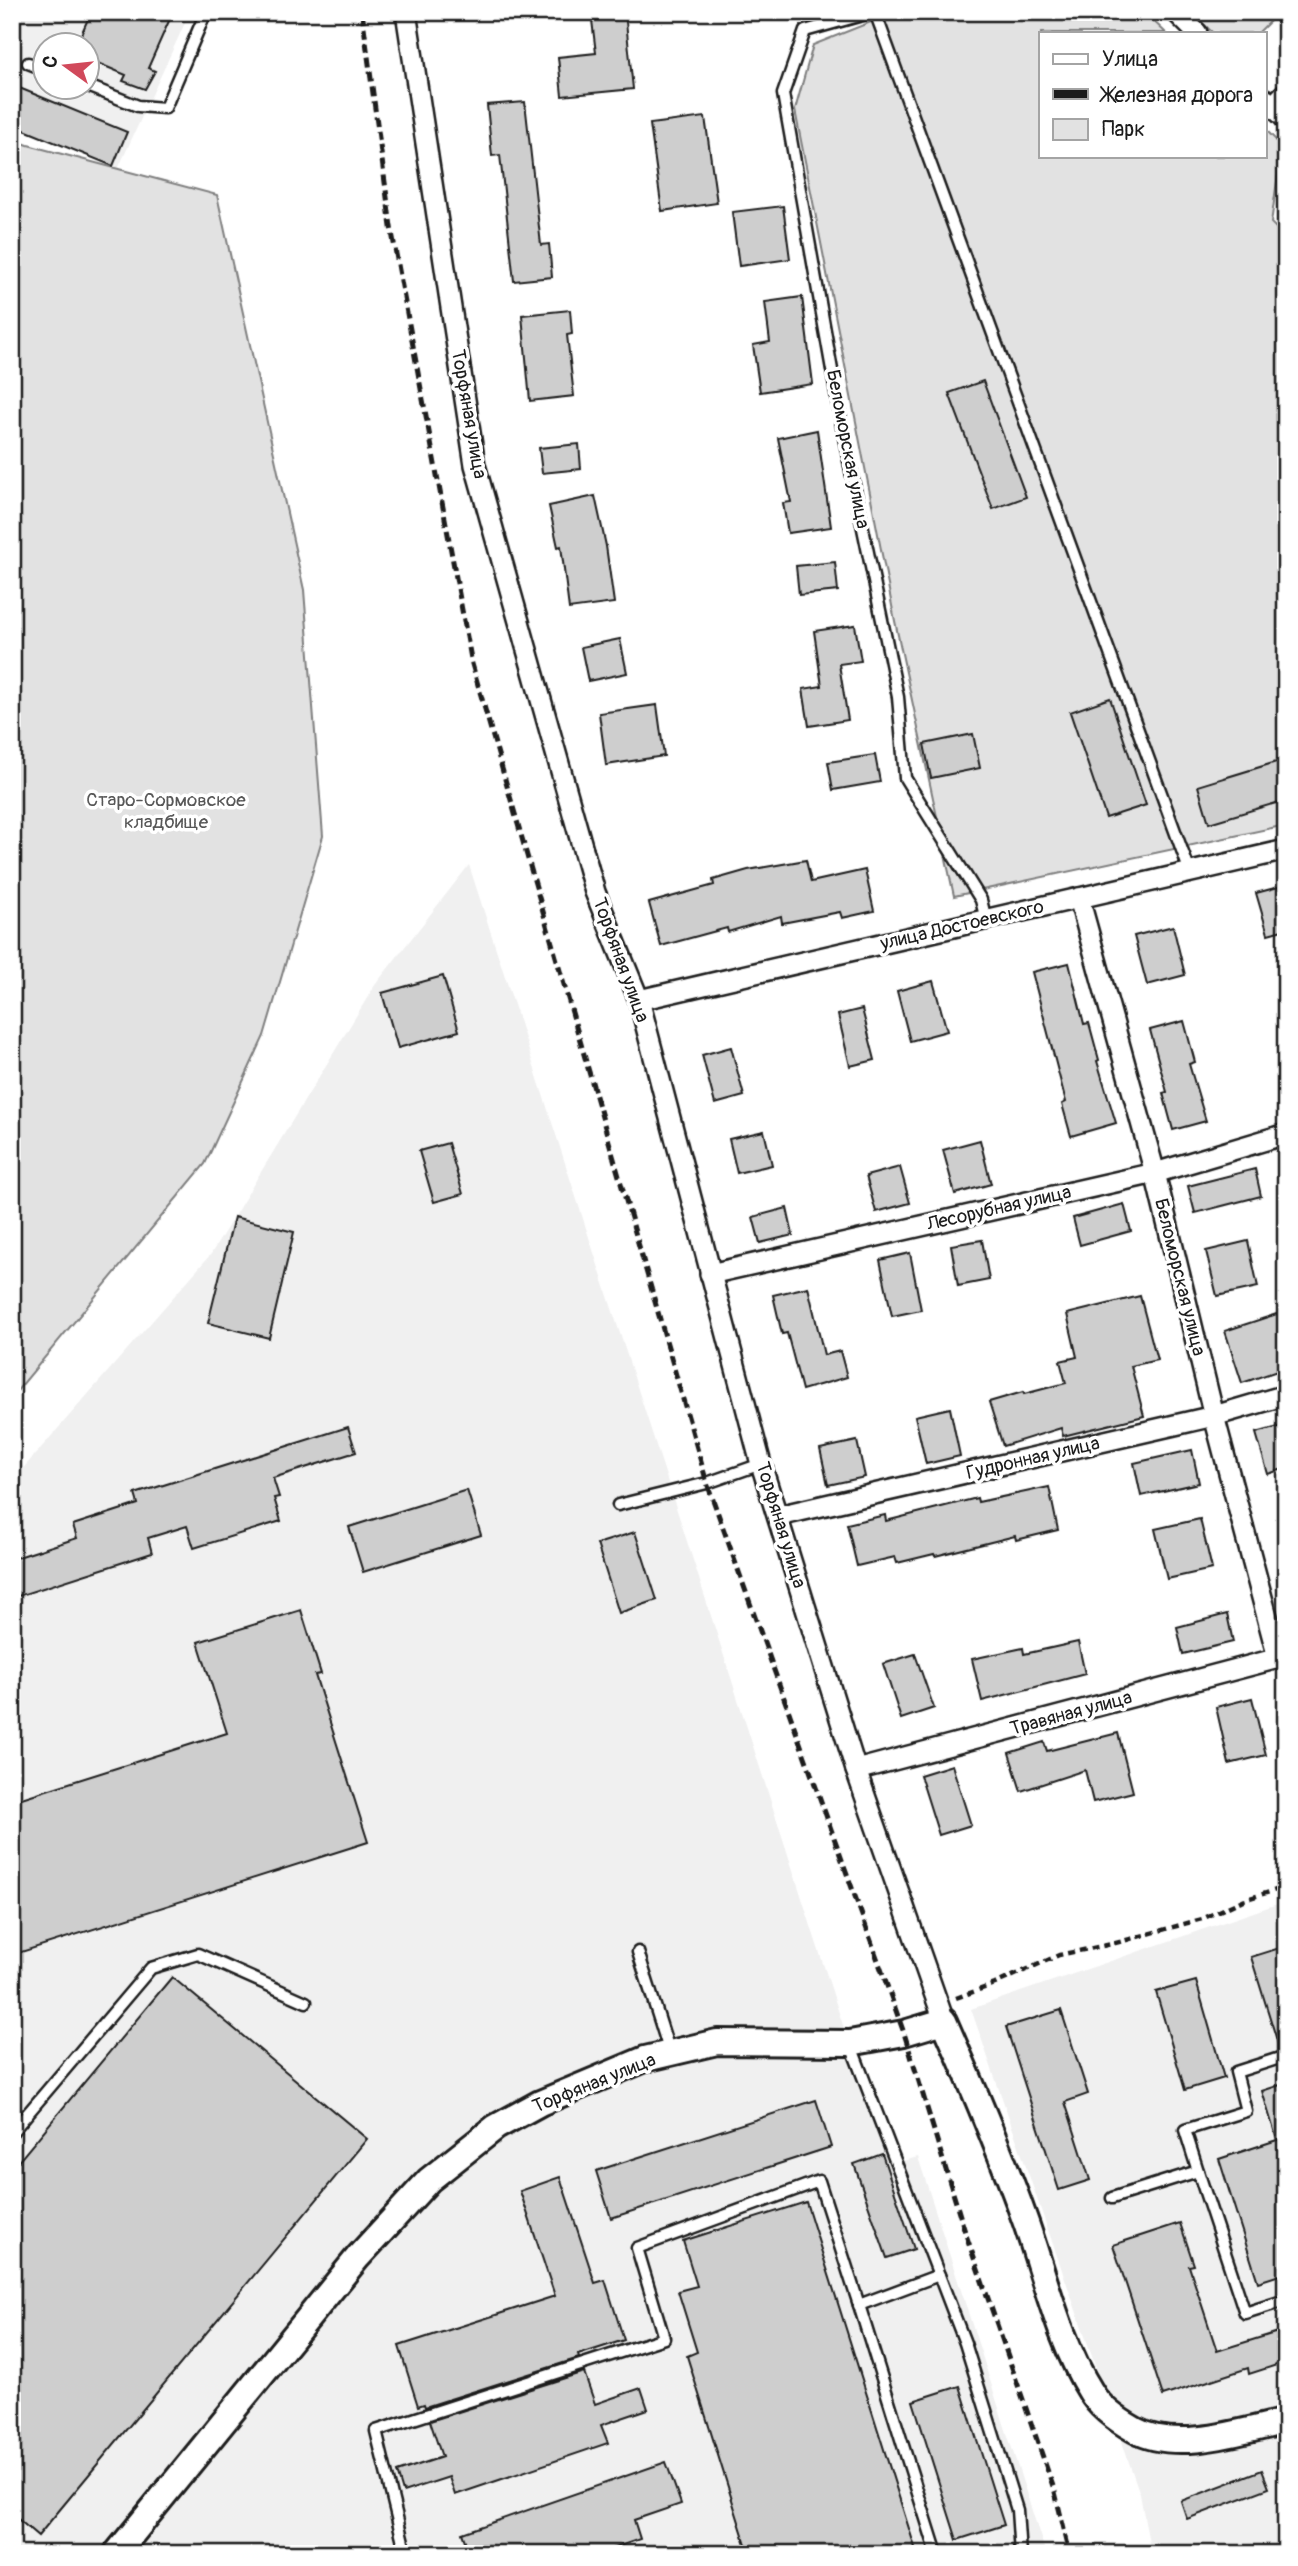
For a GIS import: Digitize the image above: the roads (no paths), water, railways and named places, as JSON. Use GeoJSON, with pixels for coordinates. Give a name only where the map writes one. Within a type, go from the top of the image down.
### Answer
{"type":"FeatureCollection","features":[{"type":"Feature","properties":{"kind":"street","name":"Торфяная улица"},"geometry":{"type":"LineString","coordinates":[[116,2554],[358,2257],[429,2180],[496,2127],[540,2103],[645,2059],[717,2042],[850,2043],[904,2033],[941,2012],[856,1770],[761,1464],[639,1000],[595,892],[475,466],[406,12]]}},
{"type":"Feature","properties":{"kind":"street"},"geometry":{"type":"LineString","coordinates":[[1176,12],[1196,32]]}},
{"type":"Feature","properties":{"kind":"street"},"geometry":{"type":"LineString","coordinates":[[1267,101],[1286,119]]}},
{"type":"Feature","properties":{"kind":"street","name":"улица Достоевского"},"geometry":{"type":"LineString","coordinates":[[639,1000],[1286,850]]}},
{"type":"Feature","properties":{"kind":"street","name":"Беломорская улица"},"geometry":{"type":"LineString","coordinates":[[1079,898],[1155,1173],[1214,1416],[1282,1657]]}},
{"type":"Feature","properties":{"kind":"street","name":"Лесорубная улица"},"geometry":{"type":"LineString","coordinates":[[710,1274],[1155,1173],[1286,1134]]}},
{"type":"Feature","properties":{"kind":"street","name":"Гудронная улица"},"geometry":{"type":"LineString","coordinates":[[778,1516],[1214,1416],[1286,1395]]}},
{"type":"Feature","properties":{"kind":"street","name":"Травяная улица"},"geometry":{"type":"LineString","coordinates":[[856,1770],[1282,1657]]}},
{"type":"Feature","properties":{"kind":"street"},"geometry":{"type":"LineString","coordinates":[[941,2012],[1011,2181],[1074,2362],[1093,2395],[1111,2414],[1136,2431],[1165,2440],[1197,2439],[1286,2421]]}},
{"type":"Feature","properties":{"kind":"lane"},"geometry":{"type":"LineString","coordinates":[[102,92],[138,106],[165,108],[206,12]]}},
{"type":"Feature","properties":{"kind":"lane"},"geometry":{"type":"LineString","coordinates":[[874,12],[1190,872]]}},
{"type":"Feature","properties":{"kind":"lane","name":"Беломорская улица"},"geometry":{"type":"LineString","coordinates":[[874,12],[805,31],[783,94],[843,432],[898,697],[905,778],[981,900],[986,920]]}},
{"type":"Feature","properties":{"kind":"lane"},"geometry":{"type":"LineString","coordinates":[[28,63],[32,65]]}},
{"type":"Feature","properties":{"kind":"lane"},"geometry":{"type":"LineString","coordinates":[[1267,101],[1286,86]]}},
{"type":"Feature","properties":{"kind":"lane"},"geometry":{"type":"LineString","coordinates":[[618,1505],[707,1483],[761,1464]]}},
{"type":"Feature","properties":{"kind":"lane"},"geometry":{"type":"LineString","coordinates":[[638,1952],[670,2053]]}},
{"type":"Feature","properties":{"kind":"lane"},"geometry":{"type":"LineString","coordinates":[[12,2132],[151,1968],[198,1954],[306,2002]]}},
{"type":"Feature","properties":{"kind":"lane"},"geometry":{"type":"LineString","coordinates":[[850,2043],[965,2343],[1017,2510],[1020,2554]]}},
{"type":"Feature","properties":{"kind":"lane"},"geometry":{"type":"LineString","coordinates":[[1286,2056],[1236,2072],[1246,2110],[1185,2130],[1245,2313],[1286,2300]]}},
{"type":"Feature","properties":{"kind":"lane"},"geometry":{"type":"LineString","coordinates":[[1112,2198],[1198,2171]]}},
{"type":"Feature","properties":{"kind":"lane"},"geometry":{"type":"LineString","coordinates":[[406,2554],[376,2431],[664,2338],[637,2248],[820,2181],[937,2554]]}},
{"type":"Feature","properties":{"kind":"lane"},"geometry":{"type":"LineString","coordinates":[[859,2305],[939,2275]]}},
{"type":"Feature","properties":{"kind":"railway"},"geometry":{"type":"LineString","coordinates":[[362,12],[391,227],[472,664],[707,1483],[904,2033],[965,2232],[1055,2492],[1070,2554]]}},
{"type":"Feature","properties":{"kind":"park label","name":"Старо-Сормовское кладбище"},"geometry":{"type":"Point","coordinates":[166,811]}}]}
